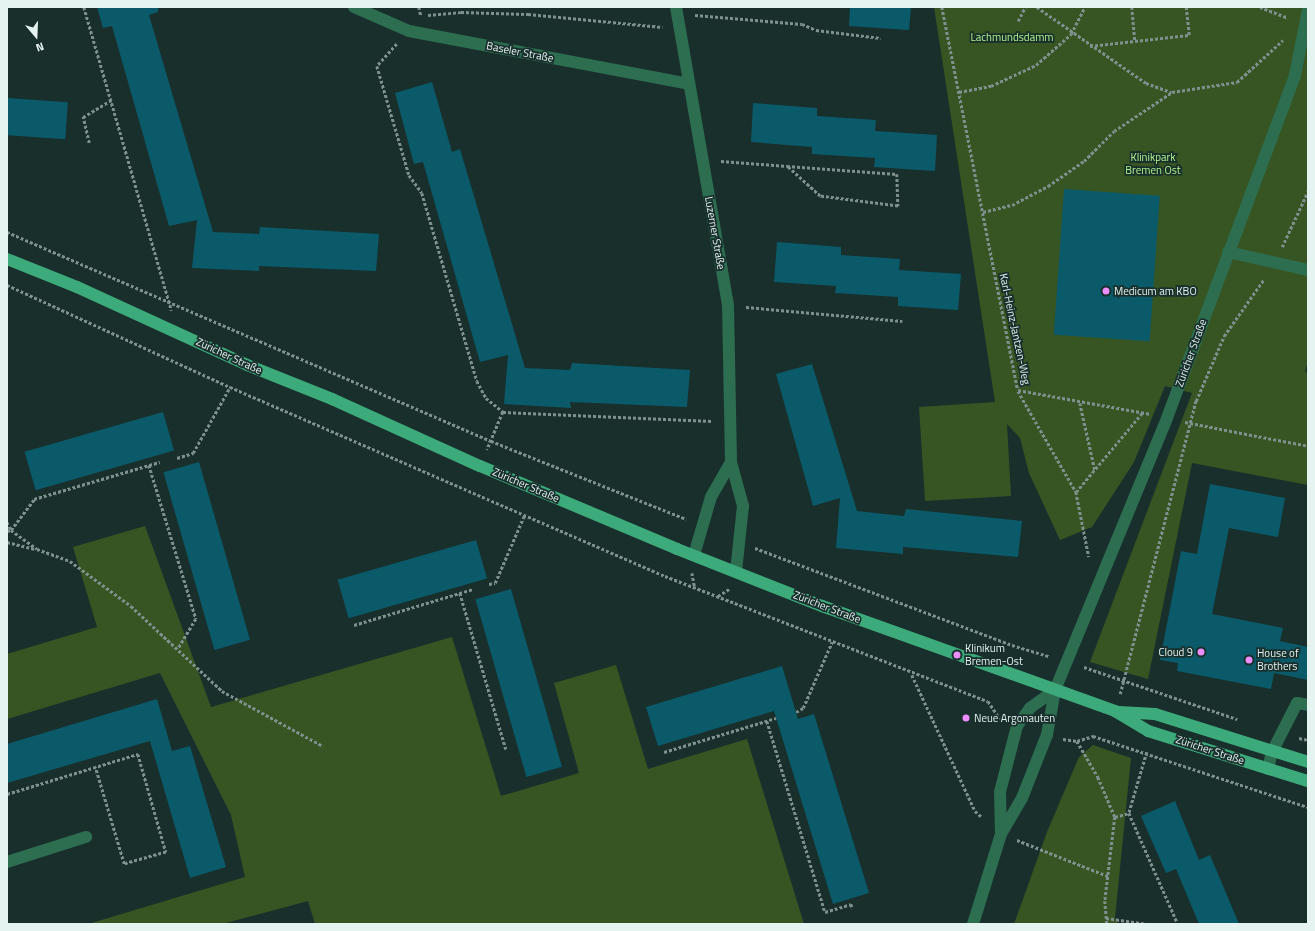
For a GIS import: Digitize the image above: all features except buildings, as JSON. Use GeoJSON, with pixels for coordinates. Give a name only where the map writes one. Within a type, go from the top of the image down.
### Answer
{"type":"FeatureCollection","features":[{"type":"Feature","properties":{"kind":"main road","name":"Züricher Straße"},"geometry":{"type":"LineString","coordinates":[[7,259],[178,332],[246,365],[332,399],[480,466],[736,572],[1115,711],[1148,731],[1308,782]]}},
{"type":"Feature","properties":{"kind":"main road","name":"Züricher Straße"},"geometry":{"type":"LineString","coordinates":[[1115,711],[1155,714],[1272,752],[1308,762]]}},
{"type":"Feature","properties":{"kind":"street","name":"Baseler Straße"},"geometry":{"type":"LineString","coordinates":[[354,7],[409,31],[690,84]]}},
{"type":"Feature","properties":{"kind":"street","name":"Luzerner Straße"},"geometry":{"type":"LineString","coordinates":[[676,10],[728,305],[729,421],[731,462],[743,506],[741,542],[736,572]]}},
{"type":"Feature","properties":{"kind":"street","name":"Züricher Straße"},"geometry":{"type":"LineString","coordinates":[[1055,690],[1167,418],[1295,75],[1308,10]]}},
{"type":"Feature","properties":{"kind":"street"},"geometry":{"type":"LineString","coordinates":[[1228,252],[1308,270]]}},
{"type":"Feature","properties":{"kind":"street"},"geometry":{"type":"LineString","coordinates":[[694,555],[711,497],[731,462]]}},
{"type":"Feature","properties":{"kind":"street"},"geometry":{"type":"LineString","coordinates":[[1001,834],[1000,792],[1017,726],[1030,708],[1055,690]]}},
{"type":"Feature","properties":{"kind":"street"},"geometry":{"type":"LineString","coordinates":[[973,924],[1001,834],[1022,798],[1047,735],[1055,690]]}},
{"type":"Feature","properties":{"kind":"street"},"geometry":{"type":"LineString","coordinates":[[1268,769],[1272,752],[1297,703],[1308,705]]}},
{"type":"Feature","properties":{"kind":"street"},"geometry":{"type":"LineString","coordinates":[[7,862],[86,837]]}},
{"type":"Feature","properties":{"kind":"path"},"geometry":{"type":"LineString","coordinates":[[84,7],[178,332]]}},
{"type":"Feature","properties":{"kind":"path","name":"Karl-Heinz-Jantzen-Weg"},"geometry":{"type":"LineString","coordinates":[[942,7],[1018,390],[1080,403],[1144,412],[1191,423],[1308,446]]}},
{"type":"Feature","properties":{"kind":"path"},"geometry":{"type":"LineString","coordinates":[[1018,21],[1025,7]]}},
{"type":"Feature","properties":{"kind":"path"},"geometry":{"type":"LineString","coordinates":[[1037,7],[1071,34],[1146,83],[1172,92]]}},
{"type":"Feature","properties":{"kind":"path"},"geometry":{"type":"LineString","coordinates":[[958,92],[991,86],[1014,78],[1036,65],[1071,34],[1085,7]]}},
{"type":"Feature","properties":{"kind":"path"},"geometry":{"type":"LineString","coordinates":[[1132,7],[1135,41]]}},
{"type":"Feature","properties":{"kind":"path"},"geometry":{"type":"LineString","coordinates":[[1090,46],[1189,34],[1186,7]]}},
{"type":"Feature","properties":{"kind":"path"},"geometry":{"type":"LineString","coordinates":[[1260,7],[1305,25]]}},
{"type":"Feature","properties":{"kind":"path"},"geometry":{"type":"LineString","coordinates":[[676,10],[802,24],[816,30],[881,38]]}},
{"type":"Feature","properties":{"kind":"path"},"geometry":{"type":"LineString","coordinates":[[422,15],[461,12],[528,14],[679,28]]}},
{"type":"Feature","properties":{"kind":"path"},"geometry":{"type":"LineString","coordinates":[[983,212],[1012,205],[1048,186],[1084,161],[1114,131],[1172,92],[1237,82],[1294,30],[1305,25]]}},
{"type":"Feature","properties":{"kind":"path"},"geometry":{"type":"LineString","coordinates":[[409,31],[377,66],[409,175],[422,193],[477,381],[486,398],[503,412],[729,421]]}},
{"type":"Feature","properties":{"kind":"path"},"geometry":{"type":"LineString","coordinates":[[89,143],[83,117],[111,100]]}},
{"type":"Feature","properties":{"kind":"path"},"geometry":{"type":"LineString","coordinates":[[702,160],[787,166],[897,174],[898,206],[820,196],[787,166]]}},
{"type":"Feature","properties":{"kind":"path"},"geometry":{"type":"LineString","coordinates":[[1115,711],[1196,401],[1224,336],[1275,263],[1308,191]]}},
{"type":"Feature","properties":{"kind":"path"},"geometry":{"type":"LineString","coordinates":[[7,232],[170,304],[491,441],[702,526]]}},
{"type":"Feature","properties":{"kind":"path"},"geometry":{"type":"LineString","coordinates":[[7,285],[230,387],[524,516],[912,674],[988,701],[1002,722],[1017,726]]}},
{"type":"Feature","properties":{"kind":"path"},"geometry":{"type":"LineString","coordinates":[[728,305],[902,321]]}},
{"type":"Feature","properties":{"kind":"path"},"geometry":{"type":"LineString","coordinates":[[176,458],[193,453],[230,387]]}},
{"type":"Feature","properties":{"kind":"path"},"geometry":{"type":"LineString","coordinates":[[1018,390],[1076,492],[1091,565]]}},
{"type":"Feature","properties":{"kind":"path"},"geometry":{"type":"LineString","coordinates":[[1080,403],[1095,470]]}},
{"type":"Feature","properties":{"kind":"path"},"geometry":{"type":"LineString","coordinates":[[480,466],[503,412]]}},
{"type":"Feature","properties":{"kind":"path"},"geometry":{"type":"LineString","coordinates":[[1076,492],[1144,412]]}},
{"type":"Feature","properties":{"kind":"path"},"geometry":{"type":"LineString","coordinates":[[7,531],[11,530],[34,499],[160,462]]}},
{"type":"Feature","properties":{"kind":"path"},"geometry":{"type":"LineString","coordinates":[[149,466],[196,619],[178,650]]}},
{"type":"Feature","properties":{"kind":"path"},"geometry":{"type":"LineString","coordinates":[[489,584],[495,583],[524,516]]}},
{"type":"Feature","properties":{"kind":"path"},"geometry":{"type":"LineString","coordinates":[[7,522],[11,530],[37,549]]}},
{"type":"Feature","properties":{"kind":"path"},"geometry":{"type":"LineString","coordinates":[[7,542],[37,549],[70,562],[131,606],[222,691],[323,746]]}},
{"type":"Feature","properties":{"kind":"path"},"geometry":{"type":"LineString","coordinates":[[741,542],[1012,645],[1244,721]]}},
{"type":"Feature","properties":{"kind":"path"},"geometry":{"type":"LineString","coordinates":[[354,625],[473,589]]}},
{"type":"Feature","properties":{"kind":"path"},"geometry":{"type":"LineString","coordinates":[[460,593],[506,749]]}},
{"type":"Feature","properties":{"kind":"path"},"geometry":{"type":"LineString","coordinates":[[796,712],[803,708],[832,642]]}},
{"type":"Feature","properties":{"kind":"path"},"geometry":{"type":"LineString","coordinates":[[912,674],[975,811],[1001,834],[1108,876]]}},
{"type":"Feature","properties":{"kind":"path"},"geometry":{"type":"LineString","coordinates":[[664,752],[776,718]]}},
{"type":"Feature","properties":{"kind":"path"},"geometry":{"type":"LineString","coordinates":[[767,721],[825,912],[851,904],[853,910]]}},
{"type":"Feature","properties":{"kind":"path"},"geometry":{"type":"LineString","coordinates":[[1281,733],[1308,740]]}},
{"type":"Feature","properties":{"kind":"path"},"geometry":{"type":"LineString","coordinates":[[1047,735],[1077,741],[1093,736],[1147,752],[1308,807]]}},
{"type":"Feature","properties":{"kind":"path"},"geometry":{"type":"LineString","coordinates":[[1077,741],[1098,777],[1115,817],[1108,876],[1107,924]]}},
{"type":"Feature","properties":{"kind":"path"},"geometry":{"type":"LineString","coordinates":[[1147,752],[1129,813],[1178,924]]}},
{"type":"Feature","properties":{"kind":"path"},"geometry":{"type":"LineString","coordinates":[[7,794],[95,767],[138,754],[166,852],[124,864],[95,767]]}},
{"type":"Feature","properties":{"kind":"path"},"geometry":{"type":"LineString","coordinates":[[1115,817],[1129,813]]}},
{"type":"Feature","properties":{"kind":"path"},"geometry":{"type":"LineString","coordinates":[[1106,918],[1148,924]]}},
{"type":"Feature","properties":{"kind":"green space","name":"Klinikpark Bremen Ost"},"geometry":{"type":"Polygon","coordinates":[[[934,7],[1308,7],[1308,361],[1305,372],[1308,373],[1308,485],[1192,463],[1148,679],[1090,662],[1192,393],[1165,386],[1134,462],[1092,527],[1060,540],[1029,473],[1020,438],[1007,424],[1011,496],[925,501],[919,407],[995,402],[934,7]]]}},
{"type":"Feature","properties":{"kind":"green space"},"geometry":{"type":"Polygon","coordinates":[[[145,526],[211,707],[452,637],[501,796],[579,773],[554,683],[616,665],[648,769],[747,739],[804,924],[315,924],[308,901],[222,924],[88,924],[245,877],[231,815],[160,673],[7,719],[7,654],[97,627],[73,547],[145,526]]]}},
{"type":"Feature","properties":{"kind":"green space"},"geometry":{"type":"Polygon","coordinates":[[[1093,745],[1131,758],[1115,918],[1118,924],[1014,924],[1047,832],[1079,757],[1093,745]]]}},
{"type":"Feature","properties":{"kind":"place","name":"Medicum am KBO"},"geometry":{"type":"Point","coordinates":[1106,291]}},
{"type":"Feature","properties":{"kind":"place","name":"Cloud 9"},"geometry":{"type":"Point","coordinates":[1201,652]}},
{"type":"Feature","properties":{"kind":"place","name":"Klinikum Bremen-Ost"},"geometry":{"type":"Point","coordinates":[957,655]}},
{"type":"Feature","properties":{"kind":"place","name":"House of Brothers"},"geometry":{"type":"Point","coordinates":[1249,660]}},
{"type":"Feature","properties":{"kind":"place","name":"Neue Argonauten"},"geometry":{"type":"Point","coordinates":[966,718]}},
{"type":"Feature","properties":{"kind":"park label","name":"Lachmundsdamm"},"geometry":{"type":"Point","coordinates":[1012,37]}}]}
